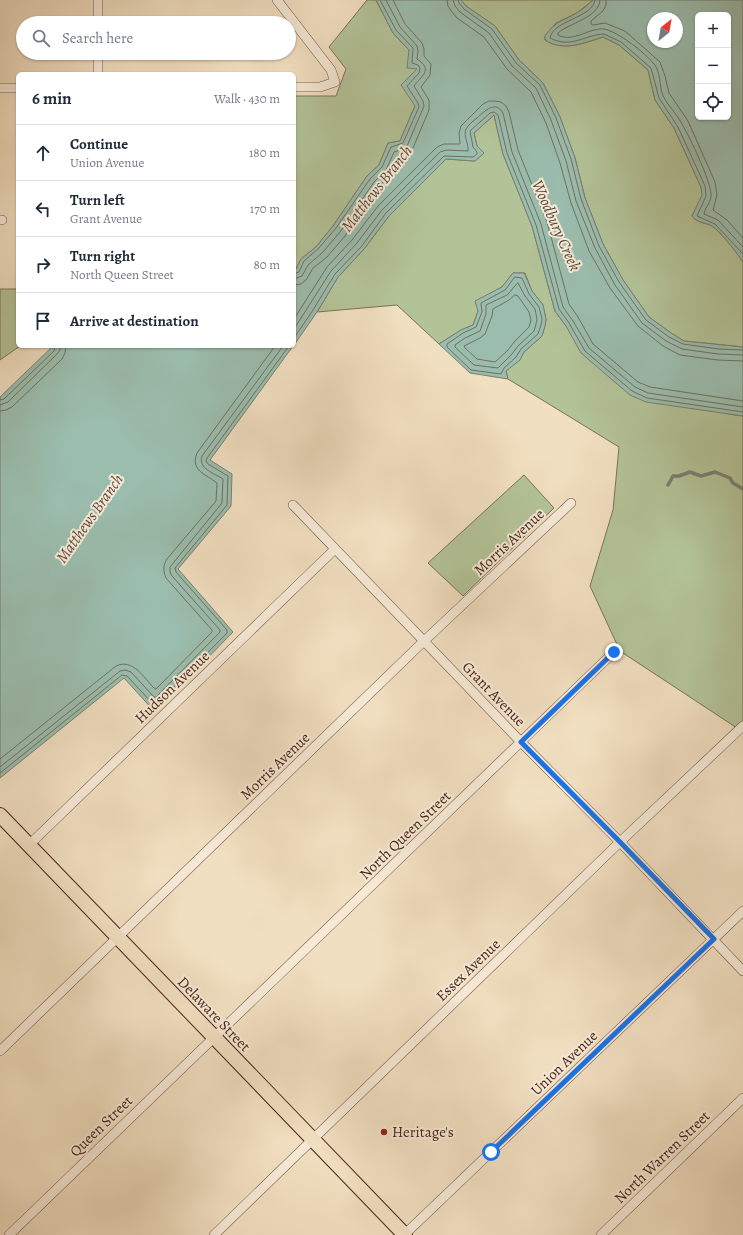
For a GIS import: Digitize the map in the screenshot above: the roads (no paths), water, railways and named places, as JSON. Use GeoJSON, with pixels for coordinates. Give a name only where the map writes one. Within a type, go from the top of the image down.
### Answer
{"type":"FeatureCollection","features":[{"type":"Feature","properties":{"kind":"main road","name":"Delaware Street"},"geometry":{"type":"LineString","coordinates":[[1,817],[404,1235]]}},
{"type":"Feature","properties":{"kind":"street"},"geometry":{"type":"LineString","coordinates":[[98,0],[98,16]]}},
{"type":"Feature","properties":{"kind":"street"},"geometry":{"type":"LineString","coordinates":[[276,0],[289,16]]}},
{"type":"Feature","properties":{"kind":"street"},"geometry":{"type":"LineString","coordinates":[[296,25],[331,70],[335,82],[320,87],[296,87]]}},
{"type":"Feature","properties":{"kind":"street"},"geometry":{"type":"LineString","coordinates":[[98,60],[98,72]]}},
{"type":"Feature","properties":{"kind":"street"},"geometry":{"type":"LineString","coordinates":[[0,88],[16,88]]}},
{"type":"Feature","properties":{"kind":"street","name":"Morris Avenue"},"geometry":{"type":"LineString","coordinates":[[0,1051],[424,641],[571,503]]}},
{"type":"Feature","properties":{"kind":"street","name":"Grant Avenue"},"geometry":{"type":"LineString","coordinates":[[293,505],[743,970]]}},
{"type":"Feature","properties":{"kind":"street","name":"Hudson Avenue"},"geometry":{"type":"LineString","coordinates":[[29,845],[335,549]]}},
{"type":"Feature","properties":{"kind":"street","name":"North Queen Street"},"geometry":{"type":"LineString","coordinates":[[214,1037],[614,652]]}},
{"type":"Feature","properties":{"kind":"street","name":"Essex Avenue"},"geometry":{"type":"LineString","coordinates":[[214,1235],[620,842],[743,726]]}},
{"type":"Feature","properties":{"kind":"street","name":"Union Avenue"},"geometry":{"type":"LineString","coordinates":[[404,1235],[743,911]]}},
{"type":"Feature","properties":{"kind":"street","name":"Queen Street"},"geometry":{"type":"LineString","coordinates":[[9,1235],[214,1037]]}},
{"type":"Feature","properties":{"kind":"street","name":"North Warren Street"},"geometry":{"type":"LineString","coordinates":[[601,1235],[743,1098]]}},
{"type":"Feature","properties":{"kind":"water"},"geometry":{"type":"Polygon","coordinates":[[[376,0],[461,0],[466,6],[495,26],[519,60],[543,83],[560,117],[575,158],[585,198],[603,244],[623,280],[649,317],[684,341],[743,347],[743,416],[646,402],[630,395],[581,353],[566,326],[555,311],[532,226],[503,154],[494,115],[474,133],[477,146],[484,153],[475,161],[446,159],[389,216],[364,249],[338,277],[317,312],[296,342],[296,269],[301,259],[316,247],[333,226],[367,176],[379,165],[388,143],[400,141],[415,106],[401,85],[417,69],[407,68],[409,50],[393,33],[376,0]]]}},
{"type":"Feature","properties":{"kind":"water"},"geometry":{"type":"Polygon","coordinates":[[[593,0],[743,0],[743,262],[720,233],[712,226],[696,220],[692,216],[702,195],[701,187],[674,128],[655,100],[648,70],[619,45],[603,37],[581,44],[566,46],[552,44],[545,40],[545,36],[553,26],[584,8],[593,0]]]}},
{"type":"Feature","properties":{"kind":"water"},"geometry":{"type":"Polygon","coordinates":[[[513,273],[524,273],[532,291],[543,305],[546,319],[542,336],[524,352],[520,360],[506,371],[508,379],[470,373],[439,344],[461,330],[473,325],[478,311],[475,301],[502,287],[513,273]]]}},
{"type":"Feature","properties":{"kind":"water","name":"Matthews Branch"},"geometry":{"type":"Polygon","coordinates":[[[51,348],[292,348],[210,460],[232,474],[231,506],[178,569],[233,632],[155,712],[124,678],[0,778],[0,397],[51,348]]]}},
{"type":"Feature","properties":{"kind":"waterway"},"geometry":{"type":"LineString","coordinates":[[668,485],[673,476],[679,476],[690,472],[701,476],[715,472],[730,478],[733,483],[743,489]]}},
{"type":"Feature","properties":{"kind":"place","name":"Heritage's"},"geometry":{"type":"Point","coordinates":[384,1132]}},
{"type":"Feature","properties":{"kind":"water label","name":"Woodbury Creek"},"geometry":{"type":"Point","coordinates":[557,225]}}]}
